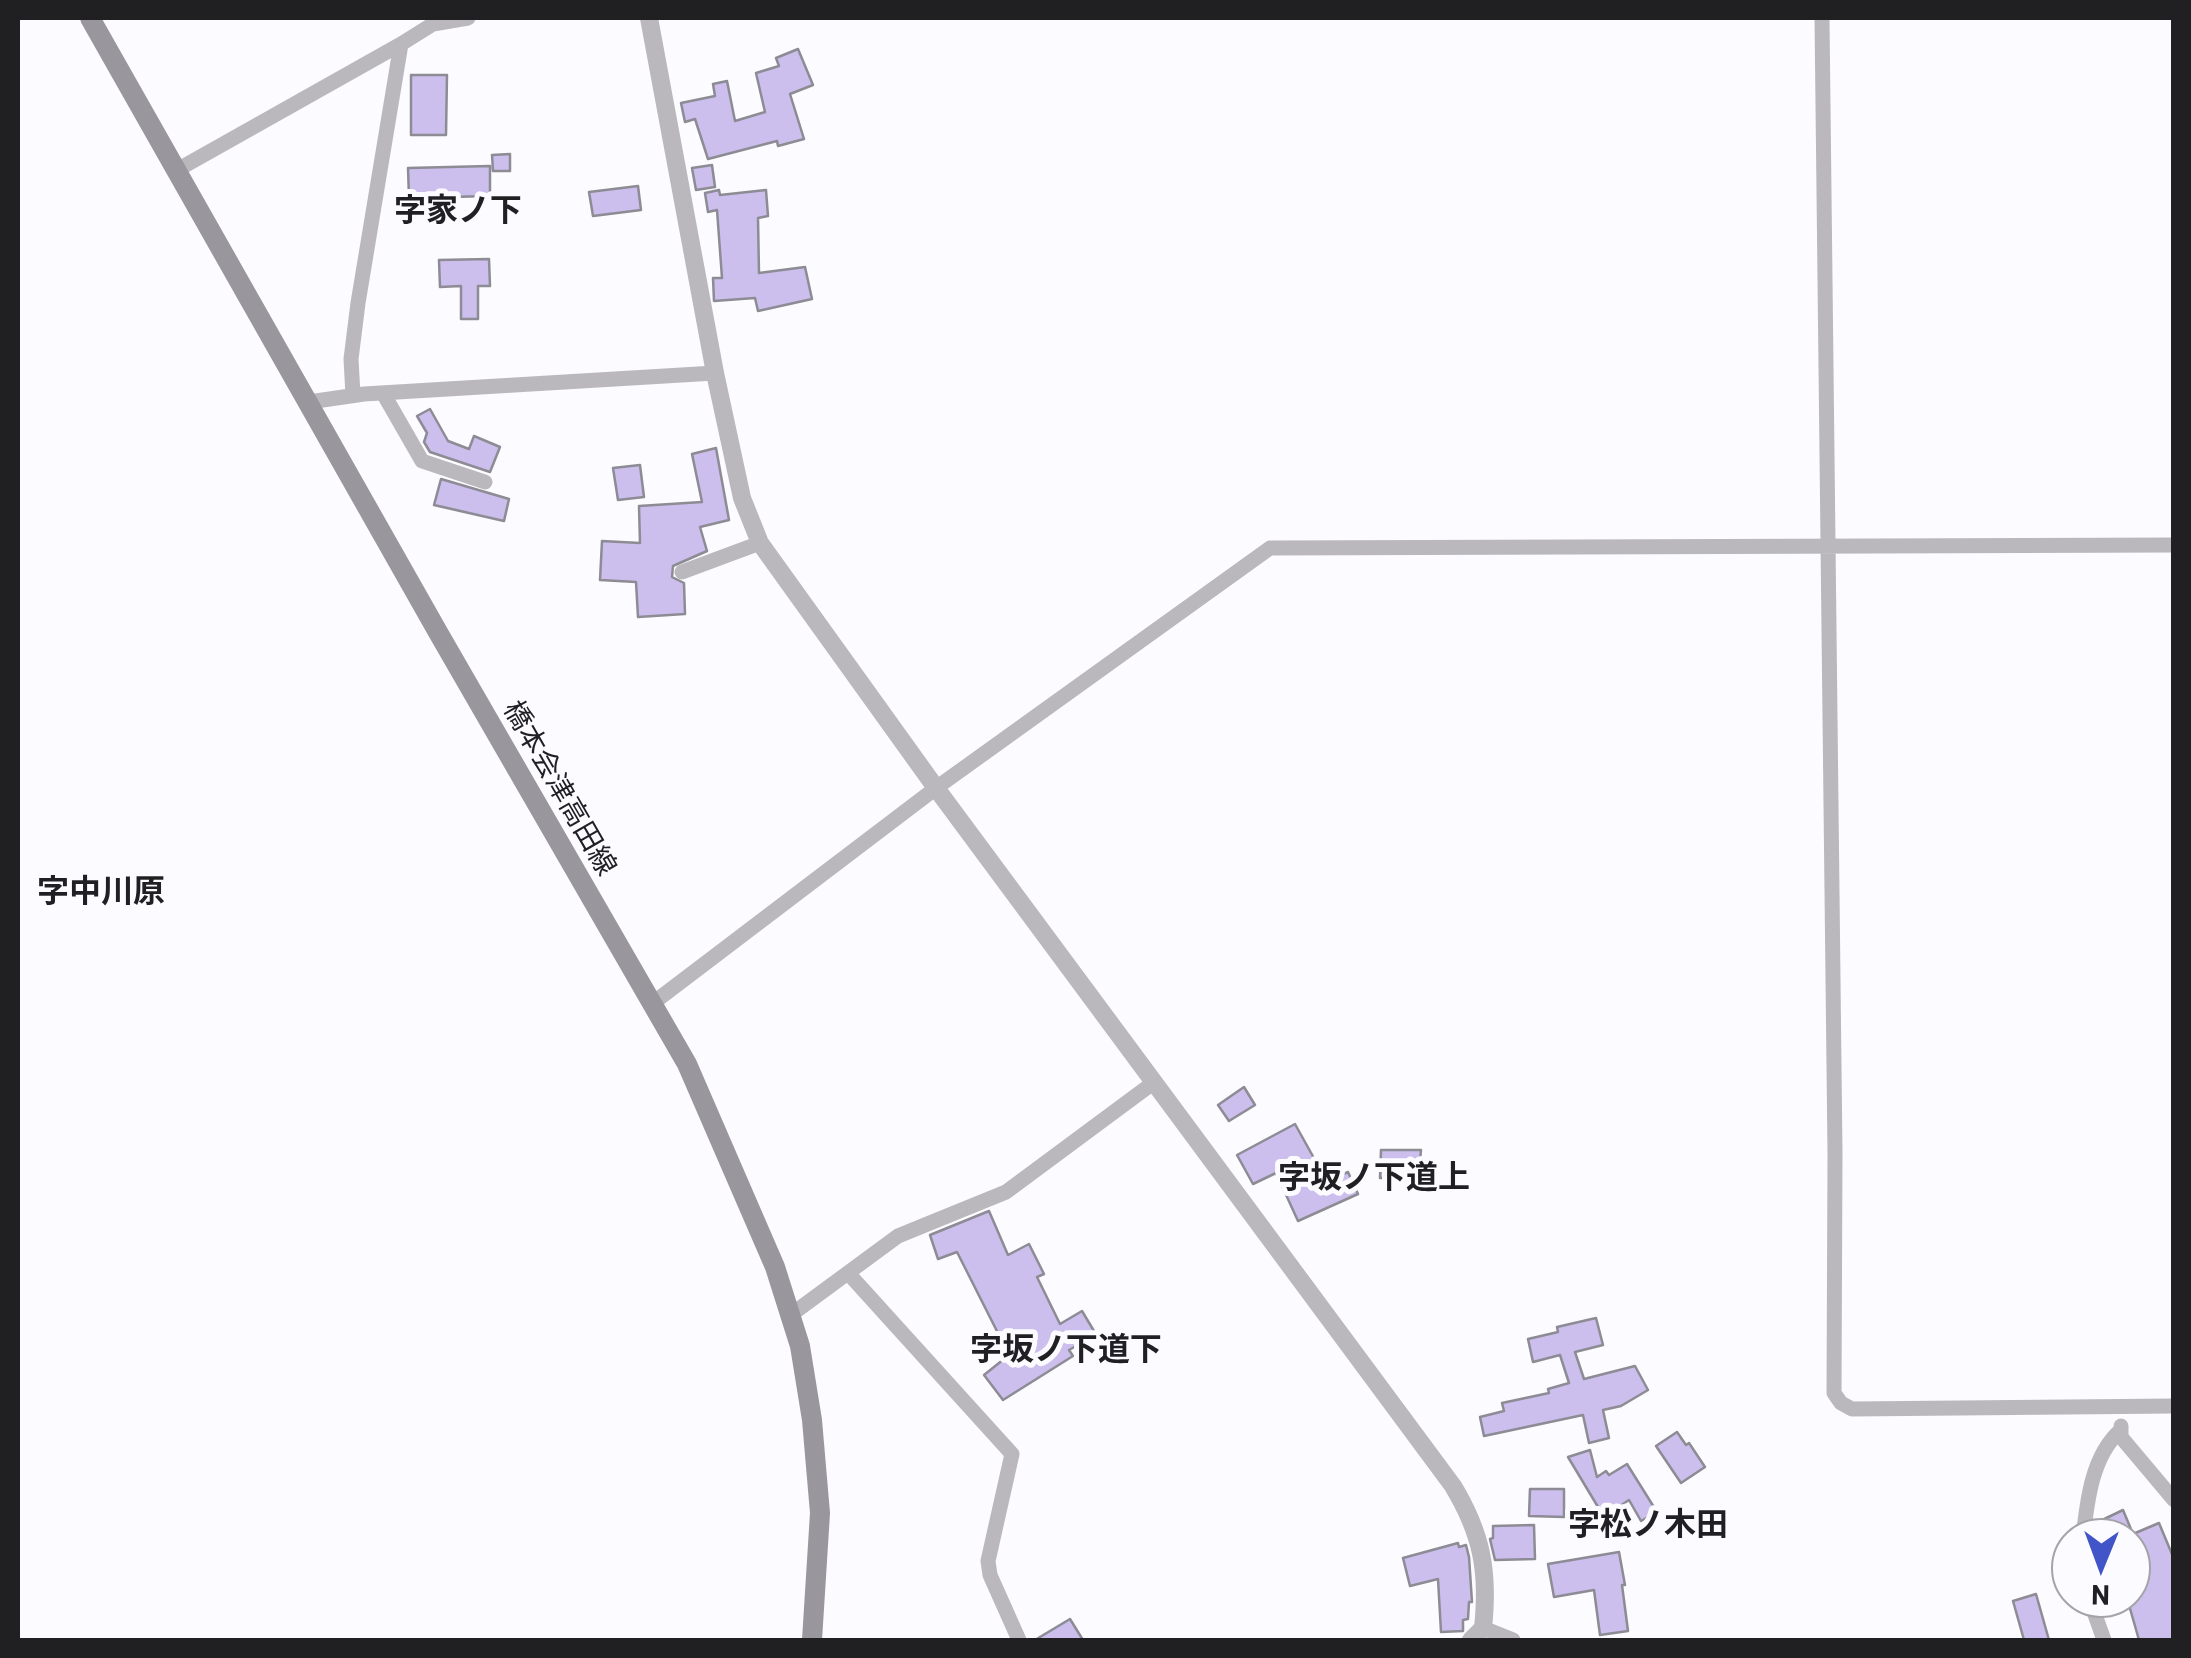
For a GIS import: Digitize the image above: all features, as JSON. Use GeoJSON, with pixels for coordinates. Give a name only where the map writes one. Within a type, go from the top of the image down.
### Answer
{"type":"FeatureCollection","features":[{"type":"Feature","properties":{"kind":"main road","name":"橋本会津高田線"},"geometry":{"type":"LineString","coordinates":[[90,18],[688,1064],[792,1314],[812,1420],[820,1514],[812,1640]]}},
{"type":"Feature","properties":{"kind":"street"},"geometry":{"type":"LineString","coordinates":[[177,170],[433,24],[468,18]]}},
{"type":"Feature","properties":{"kind":"street"},"geometry":{"type":"LineString","coordinates":[[649,18],[715,373],[742,498],[760,543],[1460,1498],[1480,1538],[1485,1573],[1477,1634],[1512,1640]]}},
{"type":"Feature","properties":{"kind":"street"},"geometry":{"type":"LineString","coordinates":[[1822,18],[1836,1154],[1834,1393],[1852,1409],[2174,1406]]}},
{"type":"Feature","properties":{"kind":"street"},"geometry":{"type":"LineString","coordinates":[[353,395],[351,359],[358,303],[402,44]]}},
{"type":"Feature","properties":{"kind":"street"},"geometry":{"type":"LineString","coordinates":[[309,402],[353,395],[715,373]]}},
{"type":"Feature","properties":{"kind":"street"},"geometry":{"type":"LineString","coordinates":[[383,393],[422,461],[485,482]]}},
{"type":"Feature","properties":{"kind":"street"},"geometry":{"type":"LineString","coordinates":[[682,572],[760,543]]}},
{"type":"Feature","properties":{"kind":"street"},"geometry":{"type":"LineString","coordinates":[[653,1004],[936,788],[1270,548],[2174,545]]}},
{"type":"Feature","properties":{"kind":"street"},"geometry":{"type":"LineString","coordinates":[[792,1314],[898,1236],[1006,1192],[1153,1082]]}},
{"type":"Feature","properties":{"kind":"street"},"geometry":{"type":"LineString","coordinates":[[848,1273],[1012,1454],[988,1562],[1019,1640]]}},
{"type":"Feature","properties":{"kind":"street"},"geometry":{"type":"LineString","coordinates":[[2122,1407],[2121,1437],[2174,1500]]}},
{"type":"Feature","properties":{"kind":"street"},"geometry":{"type":"LineString","coordinates":[[2087,1518],[2104,1446],[2121,1430]]}},
{"type":"Feature","properties":{"kind":"building"},"geometry":{"type":"Polygon","coordinates":[[[798,49],[813,85],[790,94],[804,139],[778,146],[777,141],[708,159],[695,119],[685,122],[681,103],[715,96],[713,84],[727,81],[735,121],[765,112],[756,73],[779,66],[776,58],[798,49]]]}},
{"type":"Feature","properties":{"kind":"building"},"geometry":{"type":"Polygon","coordinates":[[[411,75],[447,75],[446,135],[411,135],[411,75]]]}},
{"type":"Feature","properties":{"kind":"building"},"geometry":{"type":"Polygon","coordinates":[[[510,154],[510,171],[493,171],[492,155],[510,154]]]}},
{"type":"Feature","properties":{"kind":"building"},"geometry":{"type":"Polygon","coordinates":[[[712,165],[715,187],[696,190],[692,168],[712,165]]]}},
{"type":"Feature","properties":{"kind":"building"},"geometry":{"type":"Polygon","coordinates":[[[490,166],[490,196],[409,198],[408,168],[490,166]]]}},
{"type":"Feature","properties":{"kind":"building"},"geometry":{"type":"Polygon","coordinates":[[[638,186],[641,210],[593,216],[589,192],[638,186]]]}},
{"type":"Feature","properties":{"kind":"building"},"geometry":{"type":"Polygon","coordinates":[[[719,190],[720,195],[766,190],[768,216],[758,218],[759,273],[805,267],[812,299],[758,311],[755,298],[714,301],[713,278],[722,278],[717,210],[708,212],[705,193],[719,190]]]}},
{"type":"Feature","properties":{"kind":"building"},"geometry":{"type":"Polygon","coordinates":[[[489,259],[490,286],[478,286],[478,319],[461,319],[461,286],[440,287],[439,260],[489,259]]]}},
{"type":"Feature","properties":{"kind":"building"},"geometry":{"type":"Polygon","coordinates":[[[430,409],[448,441],[469,449],[474,436],[500,447],[490,472],[430,452],[424,442],[427,433],[417,416],[430,409]]]}},
{"type":"Feature","properties":{"kind":"building"},"geometry":{"type":"Polygon","coordinates":[[[716,448],[729,520],[700,527],[707,551],[673,566],[672,577],[684,583],[685,614],[638,617],[636,582],[600,580],[602,541],[640,543],[639,506],[702,502],[692,454],[716,448]]]}},
{"type":"Feature","properties":{"kind":"building"},"geometry":{"type":"Polygon","coordinates":[[[640,465],[644,497],[618,500],[613,468],[640,465]]]}},
{"type":"Feature","properties":{"kind":"building"},"geometry":{"type":"Polygon","coordinates":[[[441,479],[509,499],[504,521],[434,505],[441,479]]]}},
{"type":"Feature","properties":{"kind":"building"},"geometry":{"type":"Polygon","coordinates":[[[1244,1087],[1255,1105],[1229,1121],[1218,1105],[1244,1087]]]}},
{"type":"Feature","properties":{"kind":"building"},"geometry":{"type":"Polygon","coordinates":[[[1295,1124],[1325,1178],[1348,1172],[1358,1194],[1298,1221],[1276,1173],[1253,1184],[1237,1155],[1295,1124]]]}},
{"type":"Feature","properties":{"kind":"building"},"geometry":{"type":"Polygon","coordinates":[[[1381,1150],[1421,1150],[1420,1162],[1427,1162],[1426,1190],[1407,1190],[1407,1178],[1380,1178],[1381,1150]]]}},
{"type":"Feature","properties":{"kind":"building"},"geometry":{"type":"Polygon","coordinates":[[[989,1211],[1008,1255],[1029,1244],[1044,1274],[1037,1277],[1060,1324],[1082,1311],[1094,1331],[1090,1333],[1092,1337],[1069,1350],[1073,1356],[1003,1400],[984,1375],[1009,1355],[957,1252],[938,1259],[930,1235],[989,1211]]]}},
{"type":"Feature","properties":{"kind":"building"},"geometry":{"type":"Polygon","coordinates":[[[1596,1318],[1603,1345],[1575,1352],[1584,1379],[1635,1366],[1648,1390],[1621,1406],[1603,1410],[1609,1438],[1589,1443],[1583,1415],[1484,1436],[1480,1417],[1504,1411],[1502,1403],[1549,1393],[1548,1389],[1569,1383],[1560,1355],[1533,1362],[1528,1339],[1596,1318]]]}},
{"type":"Feature","properties":{"kind":"building"},"geometry":{"type":"Polygon","coordinates":[[[1677,1432],[1705,1467],[1681,1483],[1656,1446],[1677,1432]]]}},
{"type":"Feature","properties":{"kind":"building"},"geometry":{"type":"Polygon","coordinates":[[[1590,1450],[1597,1477],[1627,1464],[1657,1512],[1641,1521],[1629,1500],[1604,1517],[1568,1457],[1590,1450]]]}},
{"type":"Feature","properties":{"kind":"building"},"geometry":{"type":"Polygon","coordinates":[[[1530,1489],[1564,1489],[1564,1517],[1529,1516],[1530,1489]]]}},
{"type":"Feature","properties":{"kind":"building"},"geometry":{"type":"Polygon","coordinates":[[[2123,1510],[2126,1518],[2106,1518],[2123,1510]]]}},
{"type":"Feature","properties":{"kind":"building"},"geometry":{"type":"Polygon","coordinates":[[[2159,1523],[2174,1559],[2174,1640],[2139,1640],[2133,1618],[2151,1618],[2151,1526],[2159,1523]]]}},
{"type":"Feature","properties":{"kind":"building"},"geometry":{"type":"Polygon","coordinates":[[[1534,1525],[1535,1559],[1495,1560],[1490,1539],[1493,1526],[1534,1525]]]}},
{"type":"Feature","properties":{"kind":"building"},"geometry":{"type":"Polygon","coordinates":[[[1458,1543],[1459,1547],[1466,1545],[1469,1557],[1472,1602],[1468,1619],[1463,1620],[1463,1631],[1441,1632],[1438,1579],[1410,1586],[1403,1558],[1458,1543]]]}},
{"type":"Feature","properties":{"kind":"building"},"geometry":{"type":"Polygon","coordinates":[[[1619,1552],[1628,1631],[1600,1635],[1594,1590],[1554,1597],[1548,1564],[1619,1552]]]}},
{"type":"Feature","properties":{"kind":"building"},"geometry":{"type":"Polygon","coordinates":[[[2036,1594],[2049,1640],[2024,1640],[2013,1601],[2036,1594]]]}},
{"type":"Feature","properties":{"kind":"building"},"geometry":{"type":"Polygon","coordinates":[[[1070,1619],[1083,1640],[1035,1640],[1070,1619]]]}},
{"type":"Feature","properties":{"kind":"district","name":"字家ノ下"},"geometry":{"type":"Point","coordinates":[458,210]}},
{"type":"Feature","properties":{"kind":"district","name":"字中川原"},"geometry":{"type":"Point","coordinates":[101,891]}},
{"type":"Feature","properties":{"kind":"district","name":"字坂ノ下道上"},"geometry":{"type":"Point","coordinates":[1374,1177]}},
{"type":"Feature","properties":{"kind":"district","name":"字坂ノ下道下"},"geometry":{"type":"Point","coordinates":[1066,1349]}},
{"type":"Feature","properties":{"kind":"district","name":"字松ノ木田"},"geometry":{"type":"Point","coordinates":[1648,1524]}}]}
